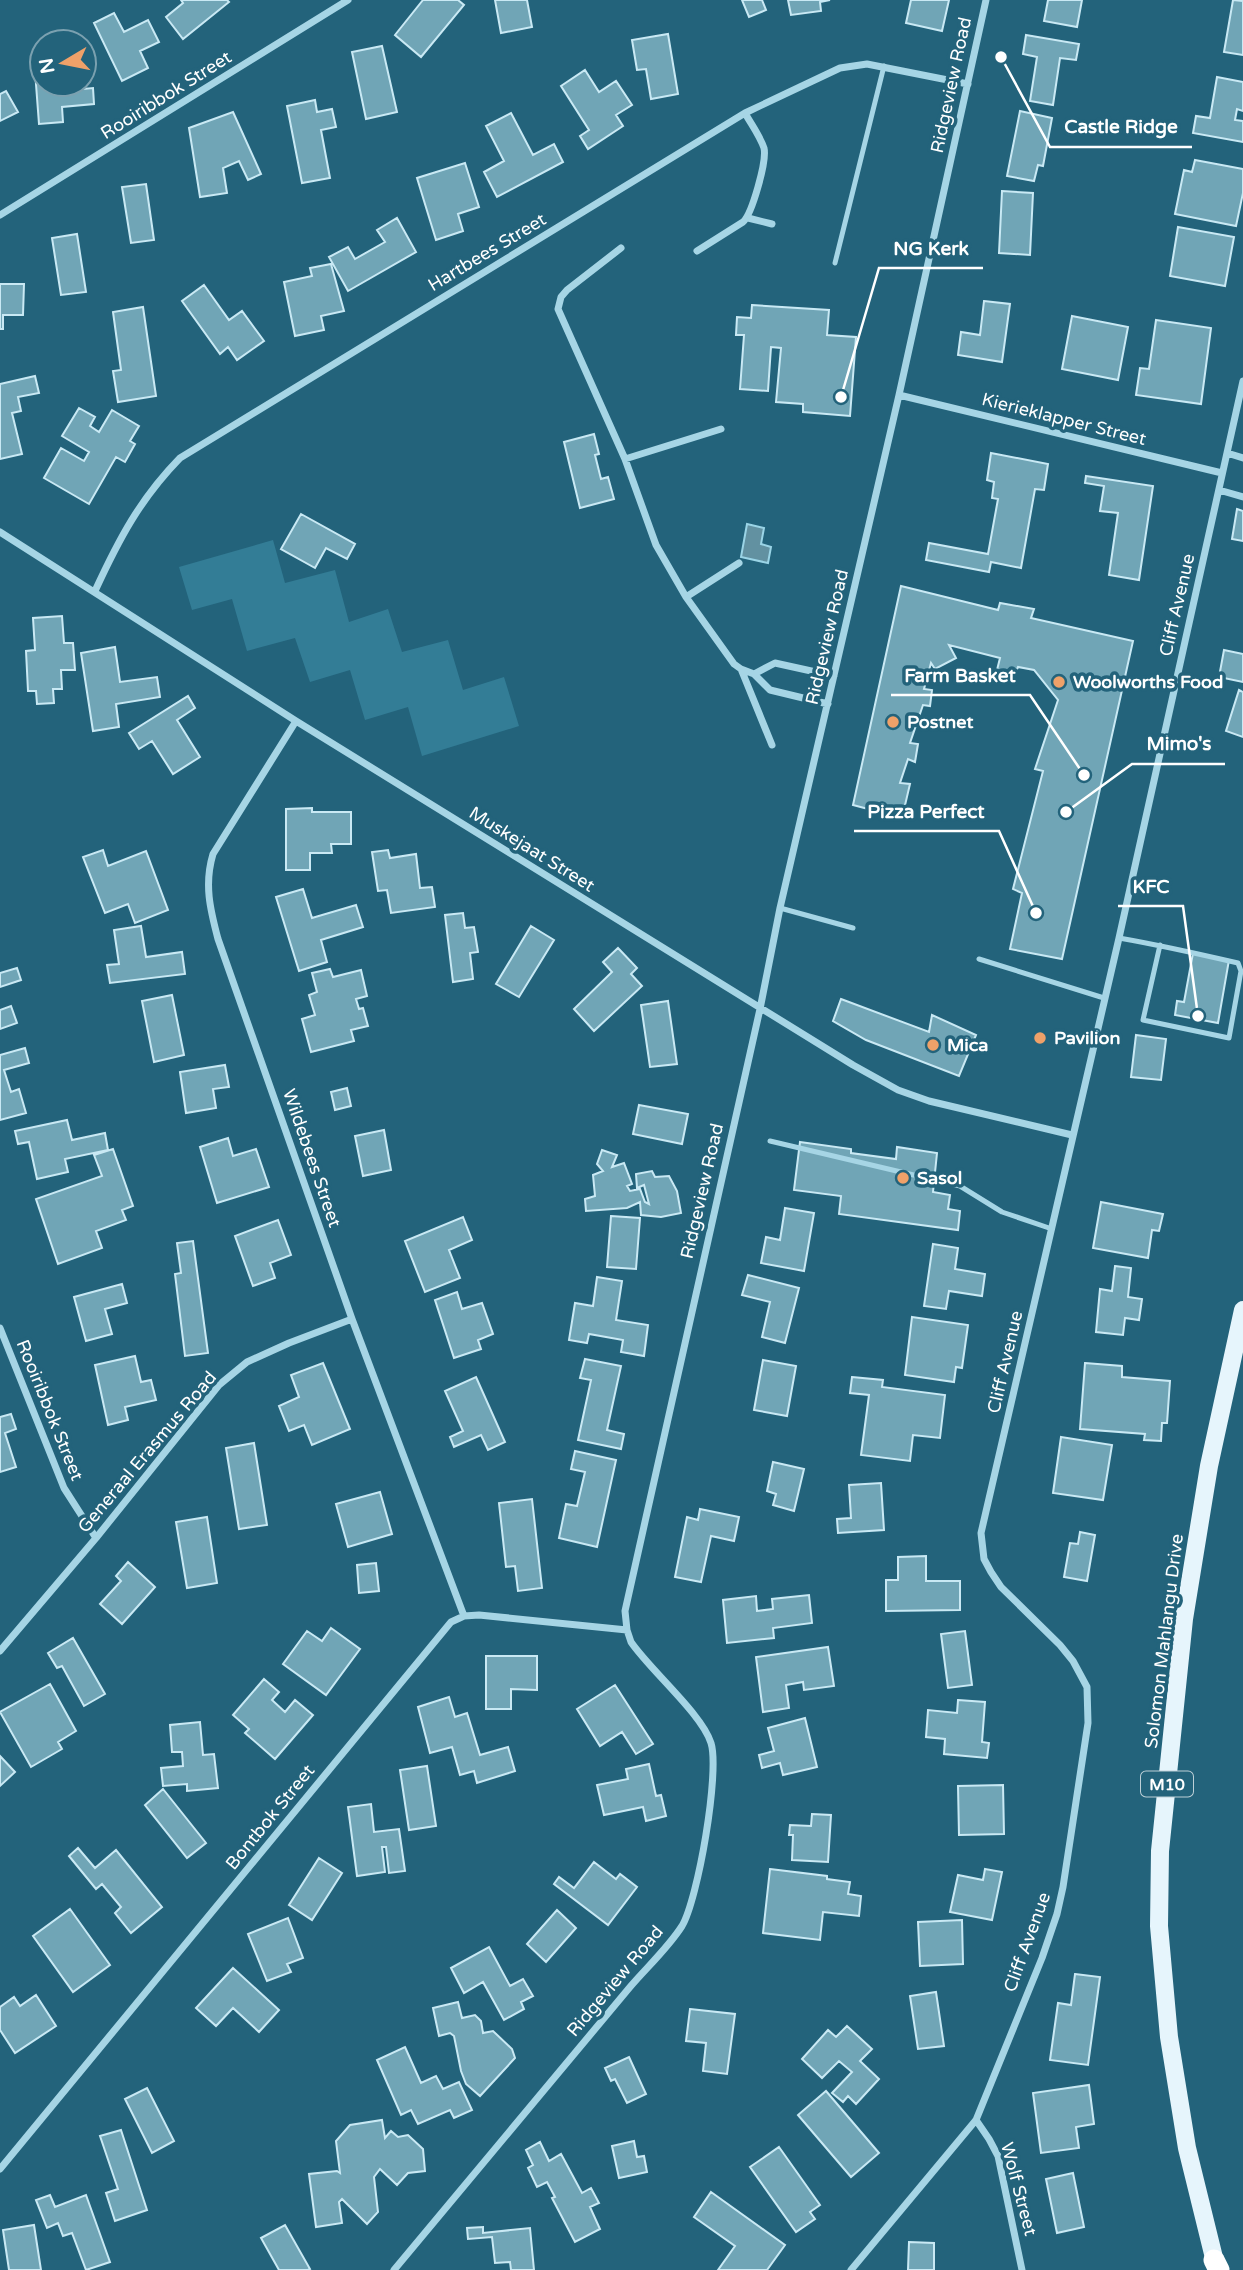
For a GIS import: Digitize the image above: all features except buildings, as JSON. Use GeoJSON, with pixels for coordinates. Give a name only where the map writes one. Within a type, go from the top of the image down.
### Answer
{"type":"FeatureCollection","features":[{"type":"Feature","properties":{"kind":"main road","name":"Solomon Mahlangu Drive"},"geometry":{"type":"LineString","coordinates":[[1216,2267],[1186,2148],[1169,2037],[1159,1926],[1160,1852],[1184,1619],[1209,1466],[1243,1310]]}},
{"type":"Feature","properties":{"kind":"street","name":"Rooiribbok Street"},"geometry":{"type":"LineString","coordinates":[[0,215],[348,0]]}},
{"type":"Feature","properties":{"kind":"street","name":"Ridgeview Road"},"geometry":{"type":"LineString","coordinates":[[394,2270],[668,1944],[682,1925],[695,1894],[713,1777],[714,1760],[710,1741],[702,1725],[639,1655],[627,1630],[625,1611],[760,1009],[780,908],[899,395],[986,0]]}},
{"type":"Feature","properties":{"kind":"street","name":"Hartbees Street"},"geometry":{"type":"LineString","coordinates":[[95,591],[122,532],[150,491],[180,458],[745,113],[840,68],[867,64],[968,84]]}},
{"type":"Feature","properties":{"kind":"street"},"geometry":{"type":"LineString","coordinates":[[697,251],[748,218],[764,151],[745,113]]}},
{"type":"Feature","properties":{"kind":"street"},"geometry":{"type":"LineString","coordinates":[[748,218],[772,224]]}},
{"type":"Feature","properties":{"kind":"street"},"geometry":{"type":"LineString","coordinates":[[621,248],[566,290],[558,309],[625,459],[656,545],[686,597],[734,664],[754,674],[770,690],[828,704]]}},
{"type":"Feature","properties":{"kind":"street","name":"Cliff Avenue"},"geometry":{"type":"LineString","coordinates":[[851,2270],[976,2120],[1057,1914],[1063,1887],[1088,1723],[1087,1687],[1082,1675],[1060,1645],[1002,1587],[984,1559],[981,1533],[1119,938],[1243,381]]}},
{"type":"Feature","properties":{"kind":"street","name":"Kierieklapper Street"},"geometry":{"type":"LineString","coordinates":[[899,395],[1222,473]]}},
{"type":"Feature","properties":{"kind":"street"},"geometry":{"type":"LineString","coordinates":[[625,459],[720,429]]}},
{"type":"Feature","properties":{"kind":"street"},"geometry":{"type":"LineString","coordinates":[[1227,453],[1243,458]]}},
{"type":"Feature","properties":{"kind":"street"},"geometry":{"type":"LineString","coordinates":[[1219,490],[1243,497]]}},
{"type":"Feature","properties":{"kind":"street","name":"Muskejaat Street"},"geometry":{"type":"LineString","coordinates":[[0,532],[296,721],[760,1009],[898,1090],[929,1101],[1072,1135]]}},
{"type":"Feature","properties":{"kind":"street"},"geometry":{"type":"LineString","coordinates":[[686,597],[739,563]]}},
{"type":"Feature","properties":{"kind":"street"},"geometry":{"type":"LineString","coordinates":[[754,674],[775,663],[834,676]]}},
{"type":"Feature","properties":{"kind":"street"},"geometry":{"type":"LineString","coordinates":[[741,669],[772,745]]}},
{"type":"Feature","properties":{"kind":"street","name":"Wildebees Street"},"geometry":{"type":"LineString","coordinates":[[296,721],[213,854],[207,874],[208,895],[218,939],[352,1320],[464,1616]]}},
{"type":"Feature","properties":{"kind":"street","name":"Generaal Erasmus Road"},"geometry":{"type":"LineString","coordinates":[[0,1651],[96,1538],[219,1385],[247,1362],[352,1320]]}},
{"type":"Feature","properties":{"kind":"street","name":"Rooiribbok Street"},"geometry":{"type":"LineString","coordinates":[[0,1328],[64,1488],[96,1538]]}},
{"type":"Feature","properties":{"kind":"street"},"geometry":{"type":"LineString","coordinates":[[464,1616],[479,1615],[627,1630]]}},
{"type":"Feature","properties":{"kind":"street","name":"Bontbok Street"},"geometry":{"type":"LineString","coordinates":[[0,2169],[443,1631],[451,1622],[464,1616]]}},
{"type":"Feature","properties":{"kind":"street","name":"Wolf Street"},"geometry":{"type":"LineString","coordinates":[[976,2120],[998,2156],[1022,2270]]}},
{"type":"Feature","properties":{"kind":"lane"},"geometry":{"type":"LineString","coordinates":[[835,263],[884,66]]}},
{"type":"Feature","properties":{"kind":"lane"},"geometry":{"type":"LineString","coordinates":[[780,908],[853,928]]}},
{"type":"Feature","properties":{"kind":"lane"},"geometry":{"type":"LineString","coordinates":[[1119,938],[1160,945],[1238,964],[1241,971],[1229,1038],[1143,1020],[1160,945]]}},
{"type":"Feature","properties":{"kind":"lane"},"geometry":{"type":"LineString","coordinates":[[979,959],[1104,998]]}},
{"type":"Feature","properties":{"kind":"lane"},"geometry":{"type":"LineString","coordinates":[[770,1141],[960,1186],[1002,1212],[1052,1228]]}},
{"type":"Feature","properties":{"kind":"shaded area"},"geometry":{"type":"Polygon","coordinates":[[[747,524],[764,528],[761,544],[771,547],[768,563],[741,557],[747,524]]]}},
{"type":"Feature","properties":{"kind":"shaded area"},"geometry":{"type":"Polygon","coordinates":[[[273,540],[285,583],[335,570],[349,622],[388,609],[402,652],[448,640],[463,690],[504,677],[519,726],[422,756],[408,707],[365,720],[350,670],[310,682],[295,638],[247,651],[232,599],[192,610],[179,567],[273,540]]]}},
{"type":"Feature","properties":{"kind":"place","name":"Castle Ridge"},"geometry":{"type":"Point","coordinates":[1001,57]}},
{"type":"Feature","properties":{"kind":"place","name":"NG Kerk"},"geometry":{"type":"Point","coordinates":[841,397]}},
{"type":"Feature","properties":{"kind":"place","name":"Woolworths Food"},"geometry":{"type":"Point","coordinates":[1059,682]}},
{"type":"Feature","properties":{"kind":"place","name":"Postnet"},"geometry":{"type":"Point","coordinates":[893,722]}},
{"type":"Feature","properties":{"kind":"place","name":"Farm Basket"},"geometry":{"type":"Point","coordinates":[1084,775]}},
{"type":"Feature","properties":{"kind":"place","name":"Mimo's"},"geometry":{"type":"Point","coordinates":[1066,812]}},
{"type":"Feature","properties":{"kind":"place","name":"Pizza Perfect"},"geometry":{"type":"Point","coordinates":[1036,913]}},
{"type":"Feature","properties":{"kind":"place","name":"KFC"},"geometry":{"type":"Point","coordinates":[1198,1016]}},
{"type":"Feature","properties":{"kind":"place","name":"Pavilion"},"geometry":{"type":"Point","coordinates":[1040,1038]}},
{"type":"Feature","properties":{"kind":"place","name":"Mica"},"geometry":{"type":"Point","coordinates":[933,1045]}},
{"type":"Feature","properties":{"kind":"place","name":"Sasol"},"geometry":{"type":"Point","coordinates":[903,1178]}}]}
